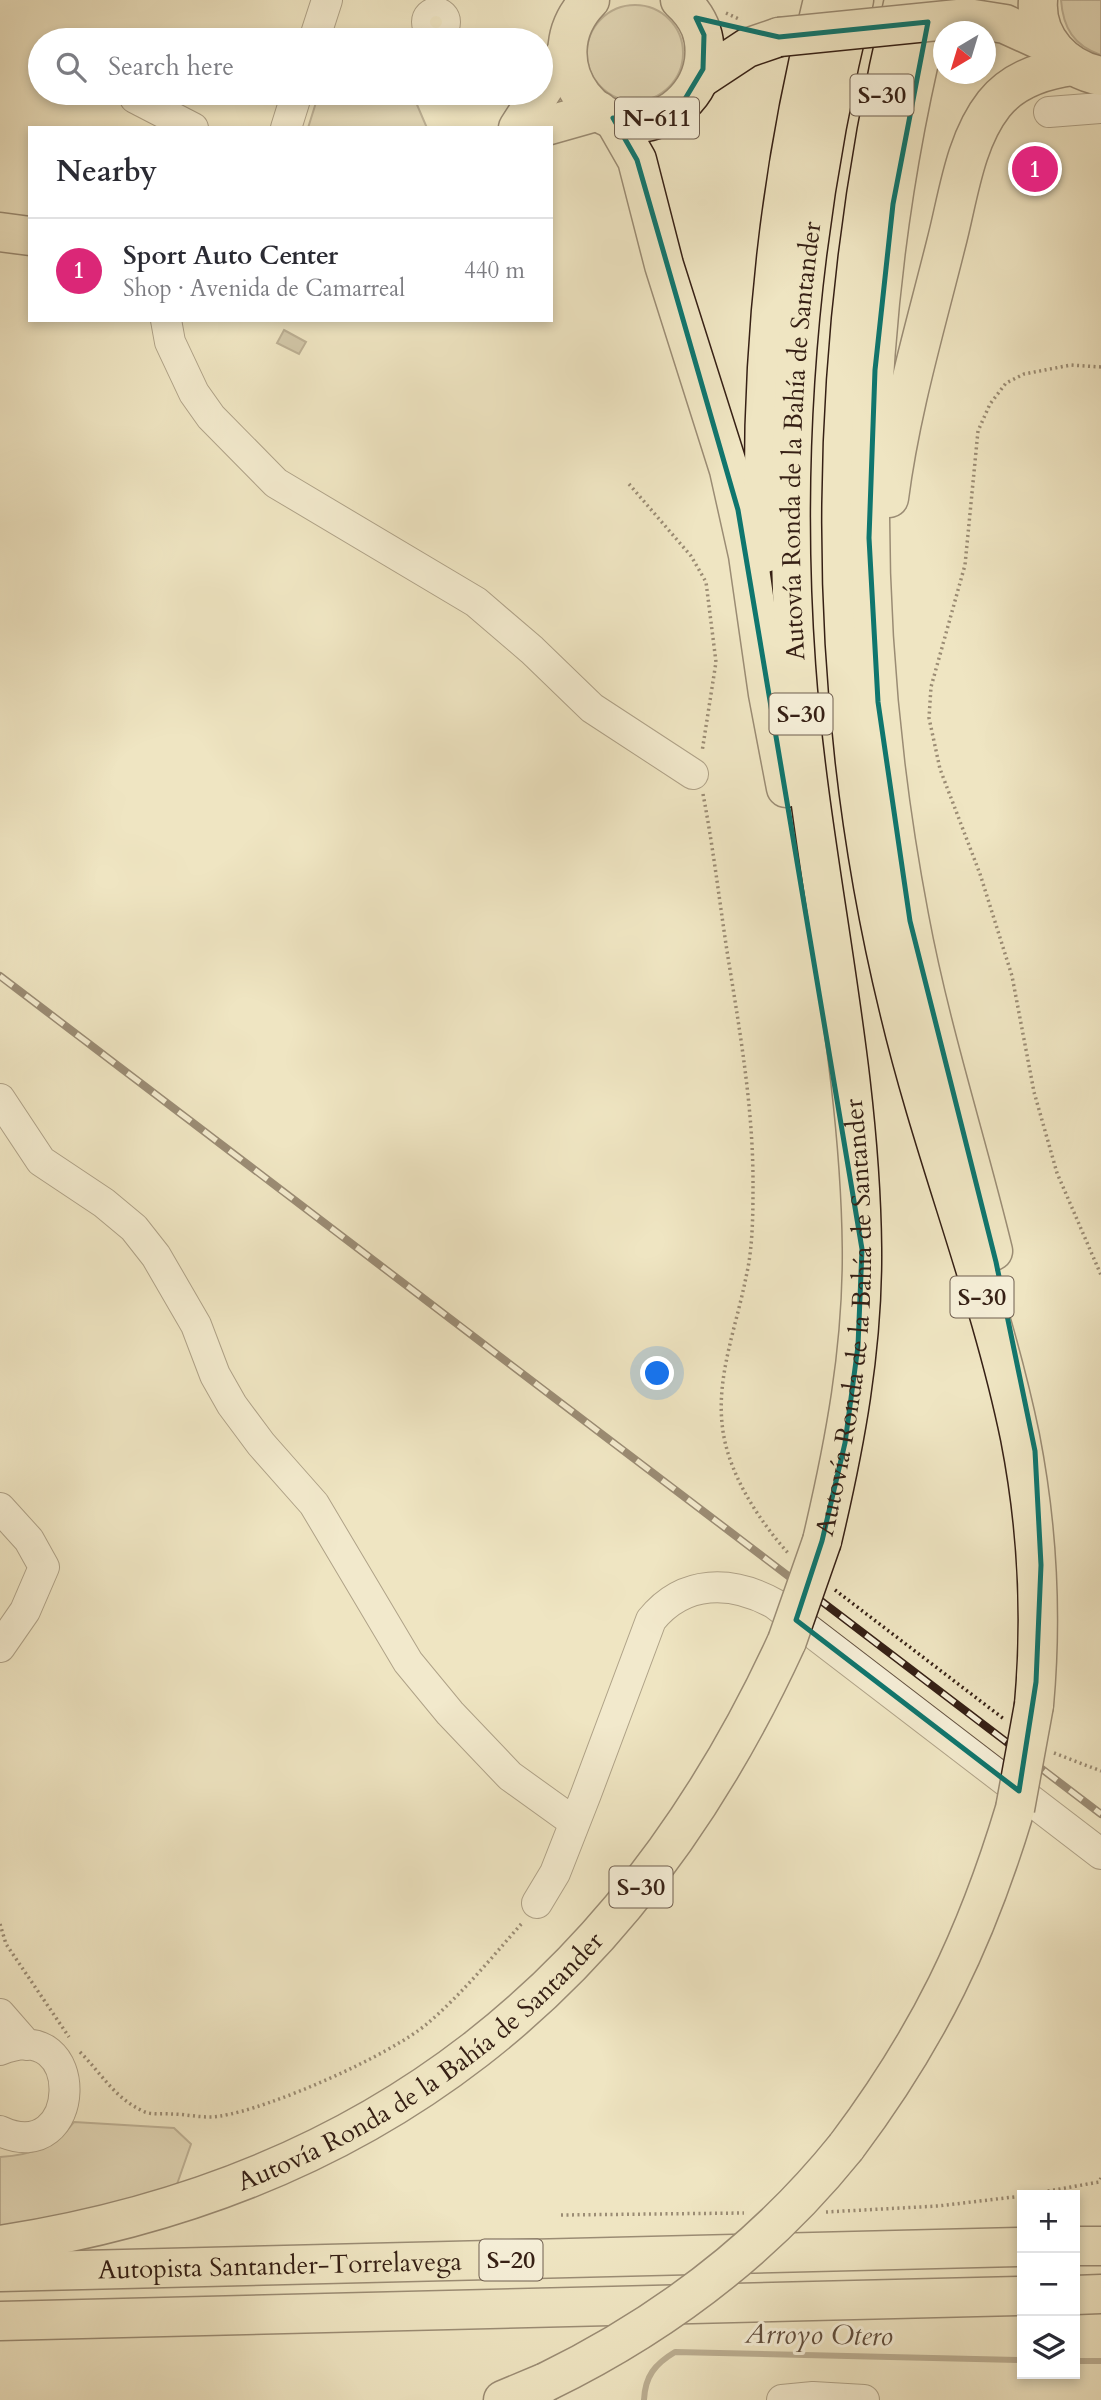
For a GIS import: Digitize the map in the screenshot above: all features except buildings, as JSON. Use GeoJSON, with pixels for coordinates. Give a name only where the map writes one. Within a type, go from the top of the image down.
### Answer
{"type":"FeatureCollection","features":[{"type":"Feature","properties":{"kind":"highway"},"geometry":{"type":"LineString","coordinates":[[553,73],[566,53],[573,22],[590,0]]}},
{"type":"Feature","properties":{"kind":"highway"},"geometry":{"type":"LineString","coordinates":[[787,790],[767,607],[764,489],[766,384],[783,208],[823,0]]}},
{"type":"Feature","properties":{"kind":"highway","name":"Autovía Ronda de la Bahía de Santander"},"geometry":{"type":"LineString","coordinates":[[0,2245],[76,2232],[155,2212],[259,2174],[387,2109],[471,2054],[547,1990],[646,1882],[727,1761],[787,1642],[806,1548],[852,1394],[862,1249],[853,1104],[811,813],[801,715],[791,519],[796,372],[804,275],[826,129],[854,0]]}},
{"type":"Feature","properties":{"kind":"highway","name":"Autovía Ronda de la Bahía de Santander"},"geometry":{"type":"LineString","coordinates":[[503,2400],[546,2382],[640,2331],[718,2277],[793,2209],[846,2147],[912,2054],[942,2001],[978,1923],[1015,1809],[1021,1714],[1037,1633],[1034,1535],[1020,1438],[996,1342],[918,1085],[889,967],[863,823],[846,677],[840,482],[847,348],[865,191],[904,0]]}},
{"type":"Feature","properties":{"kind":"highway"},"geometry":{"type":"LineString","coordinates":[[934,0],[895,192],[874,370],[869,538],[878,702],[894,832],[909,921],[993,1249],[1028,1406],[1040,1512],[1041,1565],[1037,1633]]}},
{"type":"Feature","properties":{"kind":"highway","name":"N-611"},"geometry":{"type":"LineString","coordinates":[[688,9],[717,26],[779,37],[968,18],[1016,0]]}},
{"type":"Feature","properties":{"kind":"highway"},"geometry":{"type":"LineString","coordinates":[[878,702],[881,593],[892,475],[921,342],[968,160],[983,121],[1006,91],[1035,75],[1074,62],[1041,26],[1038,0]]}},
{"type":"Feature","properties":{"kind":"highway","name":"N-611"},"geometry":{"type":"LineString","coordinates":[[688,9],[704,35],[705,50],[700,79]]}},
{"type":"Feature","properties":{"kind":"highway","name":"N-611"},"geometry":{"type":"LineString","coordinates":[[968,18],[1005,24],[1074,62]]}},
{"type":"Feature","properties":{"kind":"highway","name":"N-611"},"geometry":{"type":"LineString","coordinates":[[549,126],[606,115],[647,121],[667,115],[682,104],[700,79],[732,56],[779,37]]}},
{"type":"Feature","properties":{"kind":"highway","name":"N-611"},"geometry":{"type":"LineString","coordinates":[[566,53],[577,90],[606,115]]}},
{"type":"Feature","properties":{"kind":"highway"},"geometry":{"type":"LineString","coordinates":[[519,126],[533,105]]}},
{"type":"Feature","properties":{"kind":"highway"},"geometry":{"type":"LineString","coordinates":[[606,115],[637,160],[664,265],[729,470],[748,555],[768,694],[787,790],[862,1249]]}},
{"type":"Feature","properties":{"kind":"highway"},"geometry":{"type":"LineString","coordinates":[[0,232],[28,236]]}},
{"type":"Feature","properties":{"kind":"highway"},"geometry":{"type":"LineString","coordinates":[[1080,2246],[1101,2246]]}},
{"type":"Feature","properties":{"kind":"highway","name":"Autopista Santander-Torrelavega"},"geometry":{"type":"LineString","coordinates":[[0,2272],[1017,2248]]}},
{"type":"Feature","properties":{"kind":"highway"},"geometry":{"type":"LineString","coordinates":[[1080,2295],[1101,2294]]}},
{"type":"Feature","properties":{"kind":"highway","name":"Autopista Santander-Torrelavega"},"geometry":{"type":"LineString","coordinates":[[0,2321],[1017,2296]]}},
{"type":"Feature","properties":{"kind":"street"},"geometry":{"type":"LineString","coordinates":[[318,28],[327,0]]}},
{"type":"Feature","properties":{"kind":"street"},"geometry":{"type":"LineString","coordinates":[[149,105],[189,126]]}},
{"type":"Feature","properties":{"kind":"street"},"geometry":{"type":"LineString","coordinates":[[287,126],[293,105]]}},
{"type":"Feature","properties":{"kind":"street"},"geometry":{"type":"LineString","coordinates":[[1049,112],[1101,108]]}},
{"type":"Feature","properties":{"kind":"street"},"geometry":{"type":"LineString","coordinates":[[166,322],[170,342],[194,393],[211,417],[276,483],[476,602],[532,650],[592,708],[692,774]]}},
{"type":"Feature","properties":{"kind":"street"},"geometry":{"type":"LineString","coordinates":[[0,1099],[41,1161],[104,1203],[134,1228],[156,1256],[196,1325],[215,1375],[232,1405],[261,1444],[314,1504],[415,1670],[457,1722],[510,1776],[574,1822]]}},
{"type":"Feature","properties":{"kind":"street"},"geometry":{"type":"LineString","coordinates":[[0,1508],[29,1540],[44,1567],[25,1611],[0,1647]]}},
{"type":"Feature","properties":{"kind":"street"},"geometry":{"type":"LineString","coordinates":[[537,1903],[555,1873],[651,1620],[672,1598],[708,1586],[733,1587],[753,1592],[775,1604],[1101,1854]]}},
{"type":"Feature","properties":{"kind":"street"},"geometry":{"type":"LineString","coordinates":[[0,2014],[14,2047],[47,2053],[58,2063],[64,2073],[66,2097],[57,2119],[48,2127],[38,2133],[5,2134]]}},
{"type":"Feature","properties":{"kind":"street"},"geometry":{"type":"LineString","coordinates":[[782,2400],[813,2397],[864,2400]]}},
{"type":"Feature","properties":{"kind":"path"},"geometry":{"type":"LineString","coordinates":[[1101,367],[1071,365],[1024,374],[1006,383],[990,404],[978,431],[965,565],[931,687],[929,718],[940,769],[980,874],[1012,976],[1034,1093],[1057,1173],[1101,1275]]}},
{"type":"Feature","properties":{"kind":"path"},"geometry":{"type":"LineString","coordinates":[[629,484],[702,569],[716,662],[705,747],[692,774],[703,792],[712,842],[737,1015],[753,1181],[747,1273],[727,1362],[722,1395],[722,1424],[730,1454],[747,1496],[771,1533],[806,1548]]}},
{"type":"Feature","properties":{"kind":"path"},"geometry":{"type":"LineString","coordinates":[[831,1587],[1021,1714]]}},
{"type":"Feature","properties":{"kind":"path"},"geometry":{"type":"LineString","coordinates":[[1043,1747],[1101,1771]]}},
{"type":"Feature","properties":{"kind":"path"},"geometry":{"type":"LineString","coordinates":[[0,1924],[6,1944],[37,1993],[74,2045],[98,2068],[104,2082],[119,2098],[148,2114],[218,2117],[272,2101],[397,2045],[427,2024],[453,1999],[537,1903]]}},
{"type":"Feature","properties":{"kind":"path"},"geometry":{"type":"LineString","coordinates":[[1067,2190],[1099,2182],[1101,2178]]}},
{"type":"Feature","properties":{"kind":"highlighted area"},"geometry":{"type":"Polygon","coordinates":[[[696,18],[779,37],[928,22],[893,204],[875,370],[869,538],[878,702],[910,921],[996,1262],[1035,1451],[1041,1565],[1036,1682],[1019,1791],[796,1620],[822,1541],[845,1443],[858,1346],[862,1249],[738,510],[637,160],[613,118],[647,121],[682,104],[703,69],[704,35],[696,18]]]}},
{"type":"Feature","properties":{"kind":"shaded area"},"geometry":{"type":"Polygon","coordinates":[[[1061,0],[1101,0],[1101,55],[1084,47],[1072,35],[1064,19],[1061,0]]]}},
{"type":"Feature","properties":{"kind":"shaded area"},"geometry":{"type":"Polygon","coordinates":[[[635,5],[653,9],[669,19],[679,35],[683,53],[679,71],[669,87],[653,97],[635,101],[617,97],[601,87],[591,71],[587,53],[591,35],[601,19],[617,9],[635,5]]]}},
{"type":"Feature","properties":{"kind":"shaded area"},"geometry":{"type":"Polygon","coordinates":[[[315,105],[417,105],[426,126],[309,126],[315,105]]]}},
{"type":"Feature","properties":{"kind":"shaded area"},"geometry":{"type":"Polygon","coordinates":[[[284,330],[306,342],[299,354],[277,343],[284,330]]]}},
{"type":"Feature","properties":{"kind":"shaded area"},"geometry":{"type":"Polygon","coordinates":[[[74,2122],[174,2128],[191,2144],[175,2190],[0,2231],[0,2157],[32,2152],[51,2144],[74,2122]]]}},
{"type":"Feature","properties":{"kind":"waterway","name":"Arroyo Otero"},"geometry":{"type":"LineString","coordinates":[[644,2400],[646,2384],[652,2372],[675,2352],[1017,2360]]}},
{"type":"Feature","properties":{"kind":"waterway","name":"Arroyo Otero"},"geometry":{"type":"LineString","coordinates":[[1080,2361],[1101,2361]]}},
{"type":"Feature","properties":{"kind":"railway"},"geometry":{"type":"LineString","coordinates":[[0,976],[1101,1814]]}},
{"type":"Feature","properties":{"kind":"place","name":"Sport Auto Center"},"geometry":{"type":"Point","coordinates":[1035,169]}}]}
